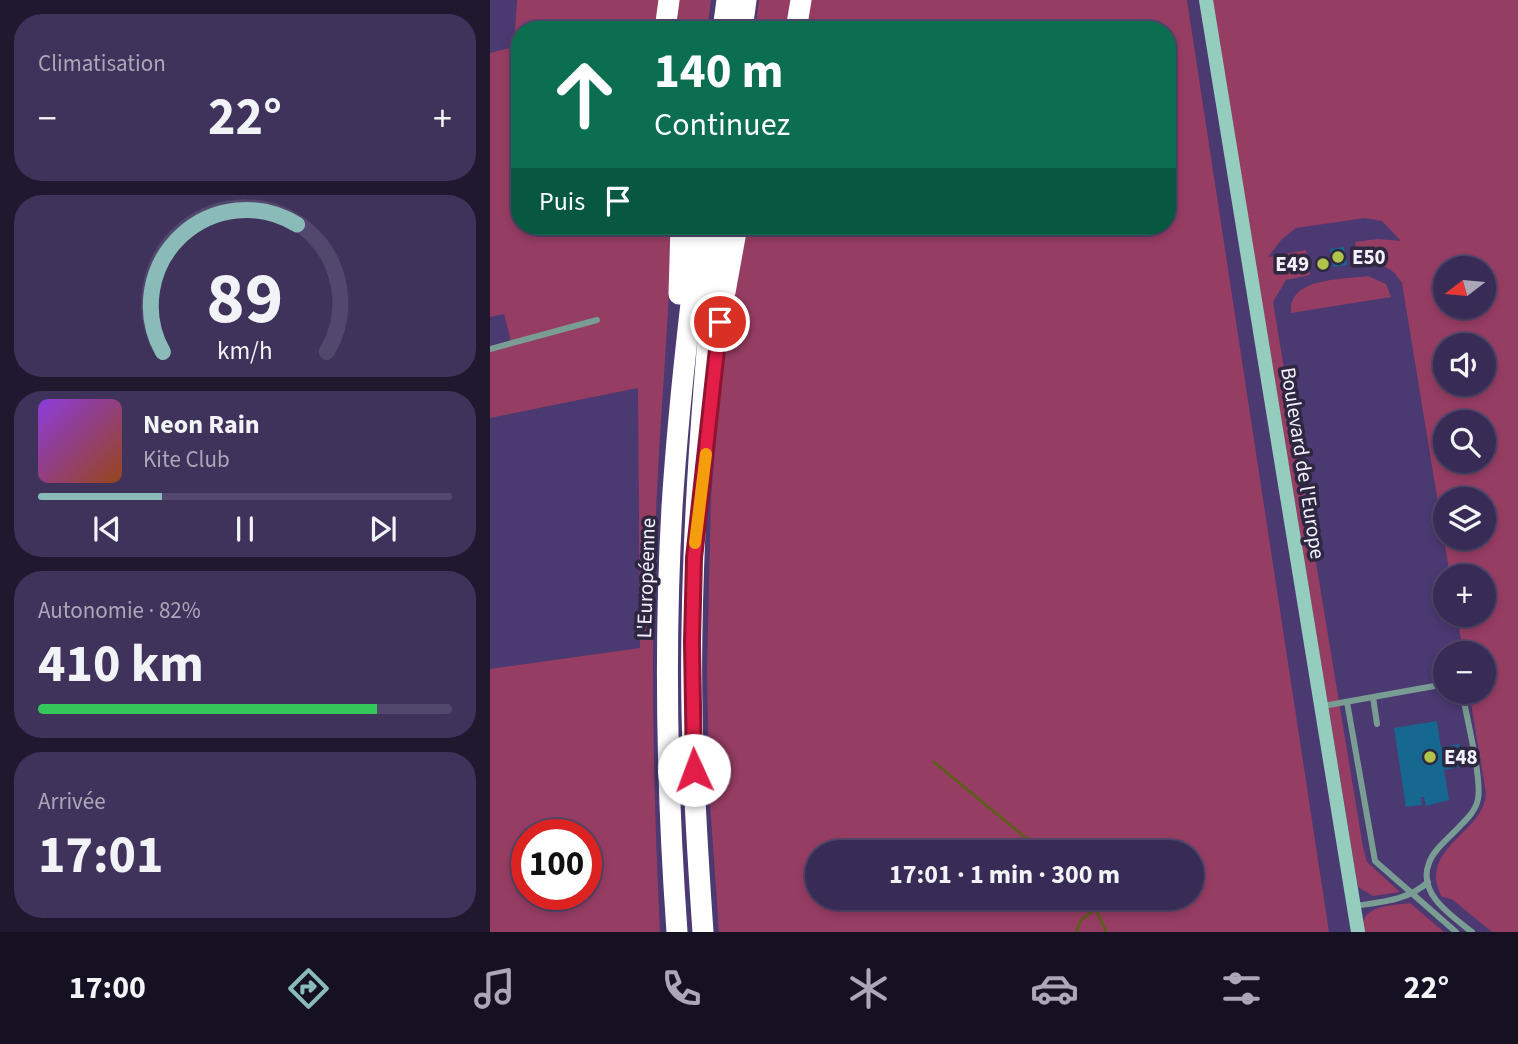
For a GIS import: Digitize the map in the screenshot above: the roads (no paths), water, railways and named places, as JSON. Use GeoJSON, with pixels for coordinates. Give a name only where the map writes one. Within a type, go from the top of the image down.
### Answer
{"type":"FeatureCollection","features":[{"type":"Feature","properties":{"kind":"highway"},"geometry":{"type":"LineString","coordinates":[[666,21],[669,0]]}},
{"type":"Feature","properties":{"kind":"highway"},"geometry":{"type":"LineString","coordinates":[[724,21],[727,0]]}},
{"type":"Feature","properties":{"kind":"highway"},"geometry":{"type":"LineString","coordinates":[[743,21],[746,0]]}},
{"type":"Feature","properties":{"kind":"highway"},"geometry":{"type":"LineString","coordinates":[[798,21],[801,0]]}},
{"type":"Feature","properties":{"kind":"highway"},"geometry":{"type":"LineString","coordinates":[[672,504],[672,400],[681,235]]}},
{"type":"Feature","properties":{"kind":"highway","name":"L'Européenne"},"geometry":{"type":"LineString","coordinates":[[677,932],[670,809],[668,621],[672,504],[698,235]]}},
{"type":"Feature","properties":{"kind":"highway"},"geometry":{"type":"LineString","coordinates":[[703,932],[693,739],[694,558],[705,362],[718,235]]}},
{"type":"Feature","properties":{"kind":"highway"},"geometry":{"type":"LineString","coordinates":[[694,558],[719,333],[735,235]]}},
{"type":"Feature","properties":{"kind":"main road","name":"Boulevard de l'Europe"},"geometry":{"type":"LineString","coordinates":[[1206,0],[1358,932]]}},
{"type":"Feature","properties":{"kind":"lane"},"geometry":{"type":"LineString","coordinates":[[490,349],[597,320]]}},
{"type":"Feature","properties":{"kind":"lane"},"geometry":{"type":"LineString","coordinates":[[1321,706],[1433,686]]}},
{"type":"Feature","properties":{"kind":"lane"},"geometry":{"type":"LineString","coordinates":[[1373,697],[1377,724]]}},
{"type":"Feature","properties":{"kind":"lane"},"geometry":{"type":"LineString","coordinates":[[1347,702],[1372,855],[1378,866],[1456,932]]}},
{"type":"Feature","properties":{"kind":"lane"},"geometry":{"type":"LineString","coordinates":[[1464,704],[1478,784],[1478,800],[1472,813],[1432,858],[1427,872],[1436,901],[1472,932]]}},
{"type":"Feature","properties":{"kind":"lane"},"geometry":{"type":"LineString","coordinates":[[1353,907],[1411,894],[1428,882]]}},
{"type":"Feature","properties":{"kind":"waterway"},"geometry":{"type":"LineString","coordinates":[[934,762],[1028,840]]}},
{"type":"Feature","properties":{"kind":"waterway"},"geometry":{"type":"LineString","coordinates":[[1076,932],[1081,920],[1094,910]]}},
{"type":"Feature","properties":{"kind":"waterway"},"geometry":{"type":"LineString","coordinates":[[1096,910],[1106,932]]}},
{"type":"Feature","properties":{"kind":"place","name":"E50"},"geometry":{"type":"Point","coordinates":[1338,257]}},
{"type":"Feature","properties":{"kind":"place","name":"E49"},"geometry":{"type":"Point","coordinates":[1323,264]}},
{"type":"Feature","properties":{"kind":"place","name":"E48"},"geometry":{"type":"Point","coordinates":[1430,757]}}]}
